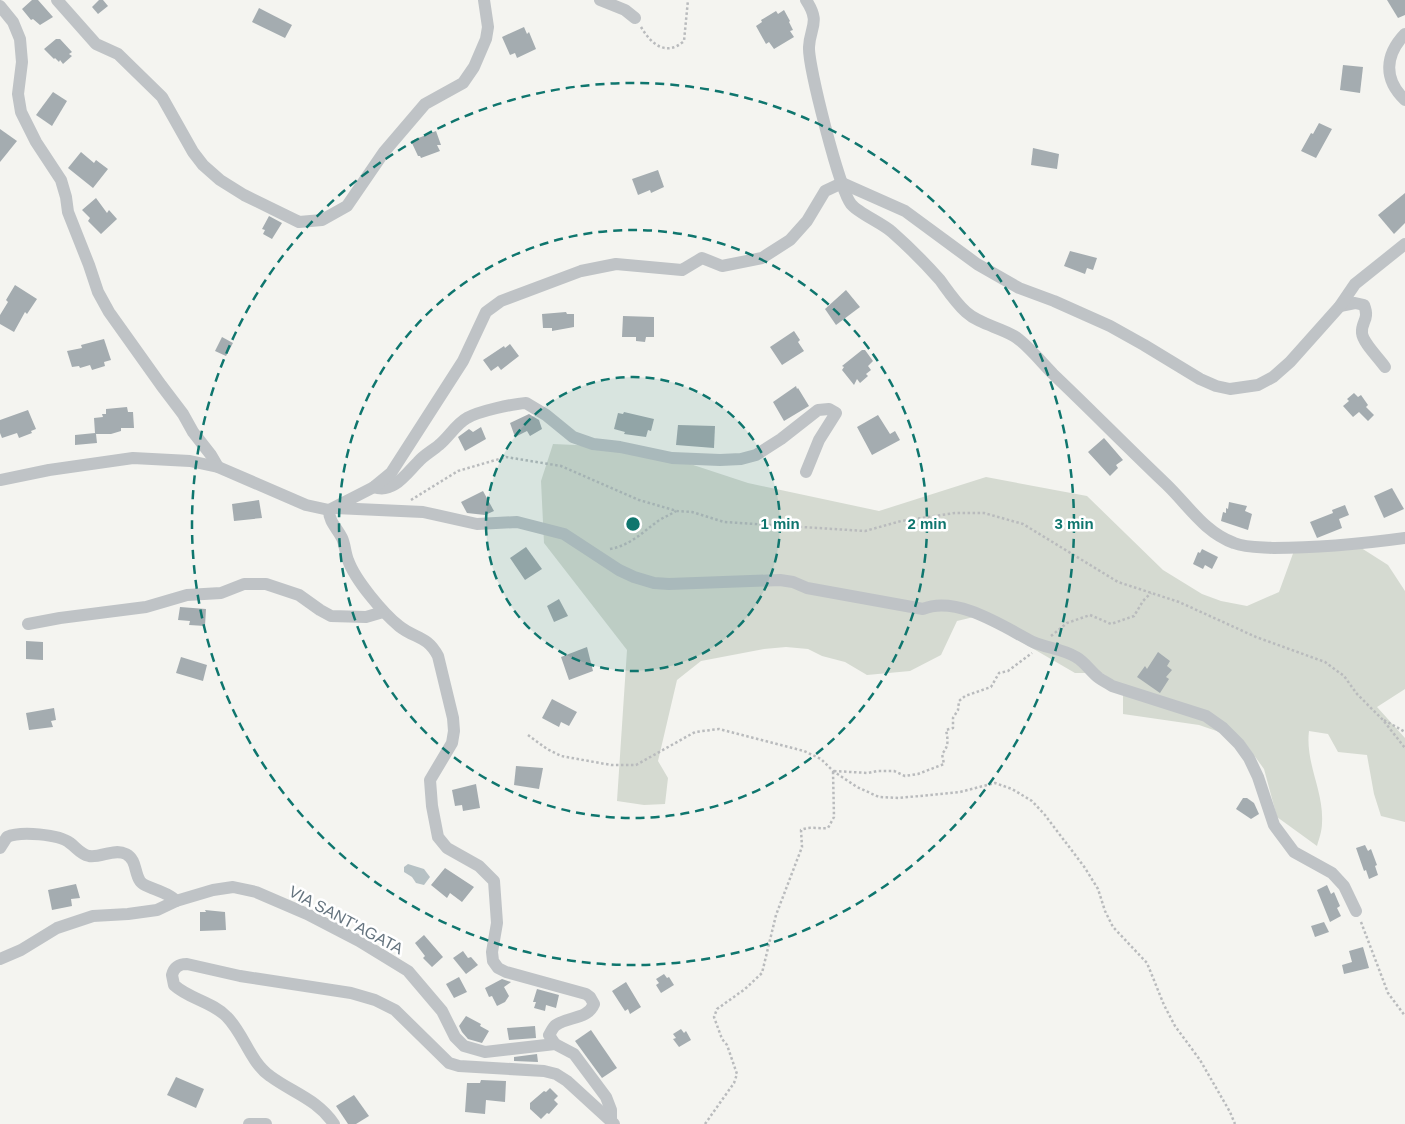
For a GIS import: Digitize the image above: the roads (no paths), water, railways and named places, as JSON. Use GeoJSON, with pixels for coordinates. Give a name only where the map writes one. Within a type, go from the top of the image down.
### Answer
{"type":"FeatureCollection","features":[{"type":"Feature","properties":{"kind":"street"},"geometry":{"type":"LineString","coordinates":[[56,0],[96,44],[118,54],[162,98],[193,152],[203,165],[220,180],[244,195],[299,222],[322,220],[347,206],[384,152],[425,104],[463,83],[474,67],[486,39],[488,27],[484,0]]}},
{"type":"Feature","properties":{"kind":"street"},"geometry":{"type":"LineString","coordinates":[[600,0],[625,10],[635,18]]}},
{"type":"Feature","properties":{"kind":"street"},"geometry":{"type":"LineString","coordinates":[[806,0],[814,18],[809,46],[811,68],[823,119],[842,183],[851,204],[889,229],[917,255],[966,313],[990,326],[1015,336],[1168,486],[1198,520],[1234,544],[1256,547],[1295,548],[1405,538]]}},
{"type":"Feature","properties":{"kind":"street"},"geometry":{"type":"LineString","coordinates":[[0,6],[14,22],[20,40],[22,62],[18,94],[21,112],[36,142],[60,180],[66,197],[68,212],[98,292],[109,312],[183,414],[193,432],[218,467]]}},
{"type":"Feature","properties":{"kind":"street"},"geometry":{"type":"LineString","coordinates":[[1405,34],[1390,57],[1389,72],[1395,88],[1405,100]]}},
{"type":"Feature","properties":{"kind":"street"},"geometry":{"type":"LineString","coordinates":[[613,1122],[612,1110],[606,1097],[574,1054],[555,1044],[549,1035],[556,1025],[586,1014],[592,1009],[594,1004],[590,997],[586,994],[506,972],[498,968],[493,961],[492,952],[497,923],[494,881],[479,866],[447,848],[438,838],[432,806],[430,780],[452,743],[454,731],[453,718],[438,656],[434,648],[426,640],[402,628],[383,612],[348,561],[343,539],[329,517],[332,509],[374,487],[391,473],[463,361],[486,312],[501,301],[582,271],[616,264],[682,270],[702,258],[722,266],[762,258],[790,240],[807,221],[825,191],[842,183],[904,211],[977,264],[1019,288],[1110,326],[1200,379],[1216,386],[1230,389],[1258,385],[1273,378],[1290,362],[1340,306],[1355,284],[1405,244]]}},
{"type":"Feature","properties":{"kind":"street"},"geometry":{"type":"LineString","coordinates":[[1340,306],[1355,303],[1364,305],[1367,314],[1362,332],[1364,340],[1385,367]]}},
{"type":"Feature","properties":{"kind":"street"},"geometry":{"type":"LineString","coordinates":[[374,487],[384,489],[398,483],[424,456],[473,414],[526,403],[546,415],[573,437],[593,444],[620,447],[672,458],[720,460],[740,459],[756,455],[818,410],[829,408],[836,413],[819,440],[806,472]]}},
{"type":"Feature","properties":{"kind":"street"},"geometry":{"type":"LineString","coordinates":[[0,480],[57,469],[133,458],[190,461],[218,467],[306,505],[332,509],[424,512],[476,524],[517,522],[564,534],[587,551],[619,570],[654,583],[780,580],[793,582],[807,588],[923,609],[931,606],[956,607],[996,621],[1034,642],[1057,648],[1078,658],[1099,678],[1112,686],[1206,716],[1224,728],[1249,758],[1258,777],[1274,825],[1294,852],[1332,873],[1344,886],[1356,911]]}},
{"type":"Feature","properties":{"kind":"street"},"geometry":{"type":"LineString","coordinates":[[28,624],[146,607],[187,595],[221,593],[244,584],[266,584],[298,595],[331,616],[366,617],[383,612]]}},
{"type":"Feature","properties":{"kind":"street"},"geometry":{"type":"LineString","coordinates":[[0,848],[7,836],[21,833],[56,837],[70,842],[87,856],[109,852],[123,852],[134,861],[142,884],[172,896],[176,901]]}},
{"type":"Feature","properties":{"kind":"street","name":"VIA SANT'AGATA"},"geometry":{"type":"LineString","coordinates":[[0,959],[21,950],[56,928],[93,916],[157,910],[176,901],[206,892],[233,888],[256,892],[307,914],[342,932],[408,972],[442,1011],[455,1036],[464,1046],[485,1052],[555,1044]]}},
{"type":"Feature","properties":{"kind":"street"},"geometry":{"type":"LineString","coordinates":[[334,1124],[319,1106],[262,1070],[236,1028],[226,1016],[174,985],[172,975],[178,965],[187,964],[240,976],[351,993],[375,1000],[395,1010],[449,1062],[459,1066],[544,1071],[556,1074],[613,1122]]}},
{"type":"Feature","properties":{"kind":"street"},"geometry":{"type":"LineString","coordinates":[[249,1124],[266,1124]]}}]}
